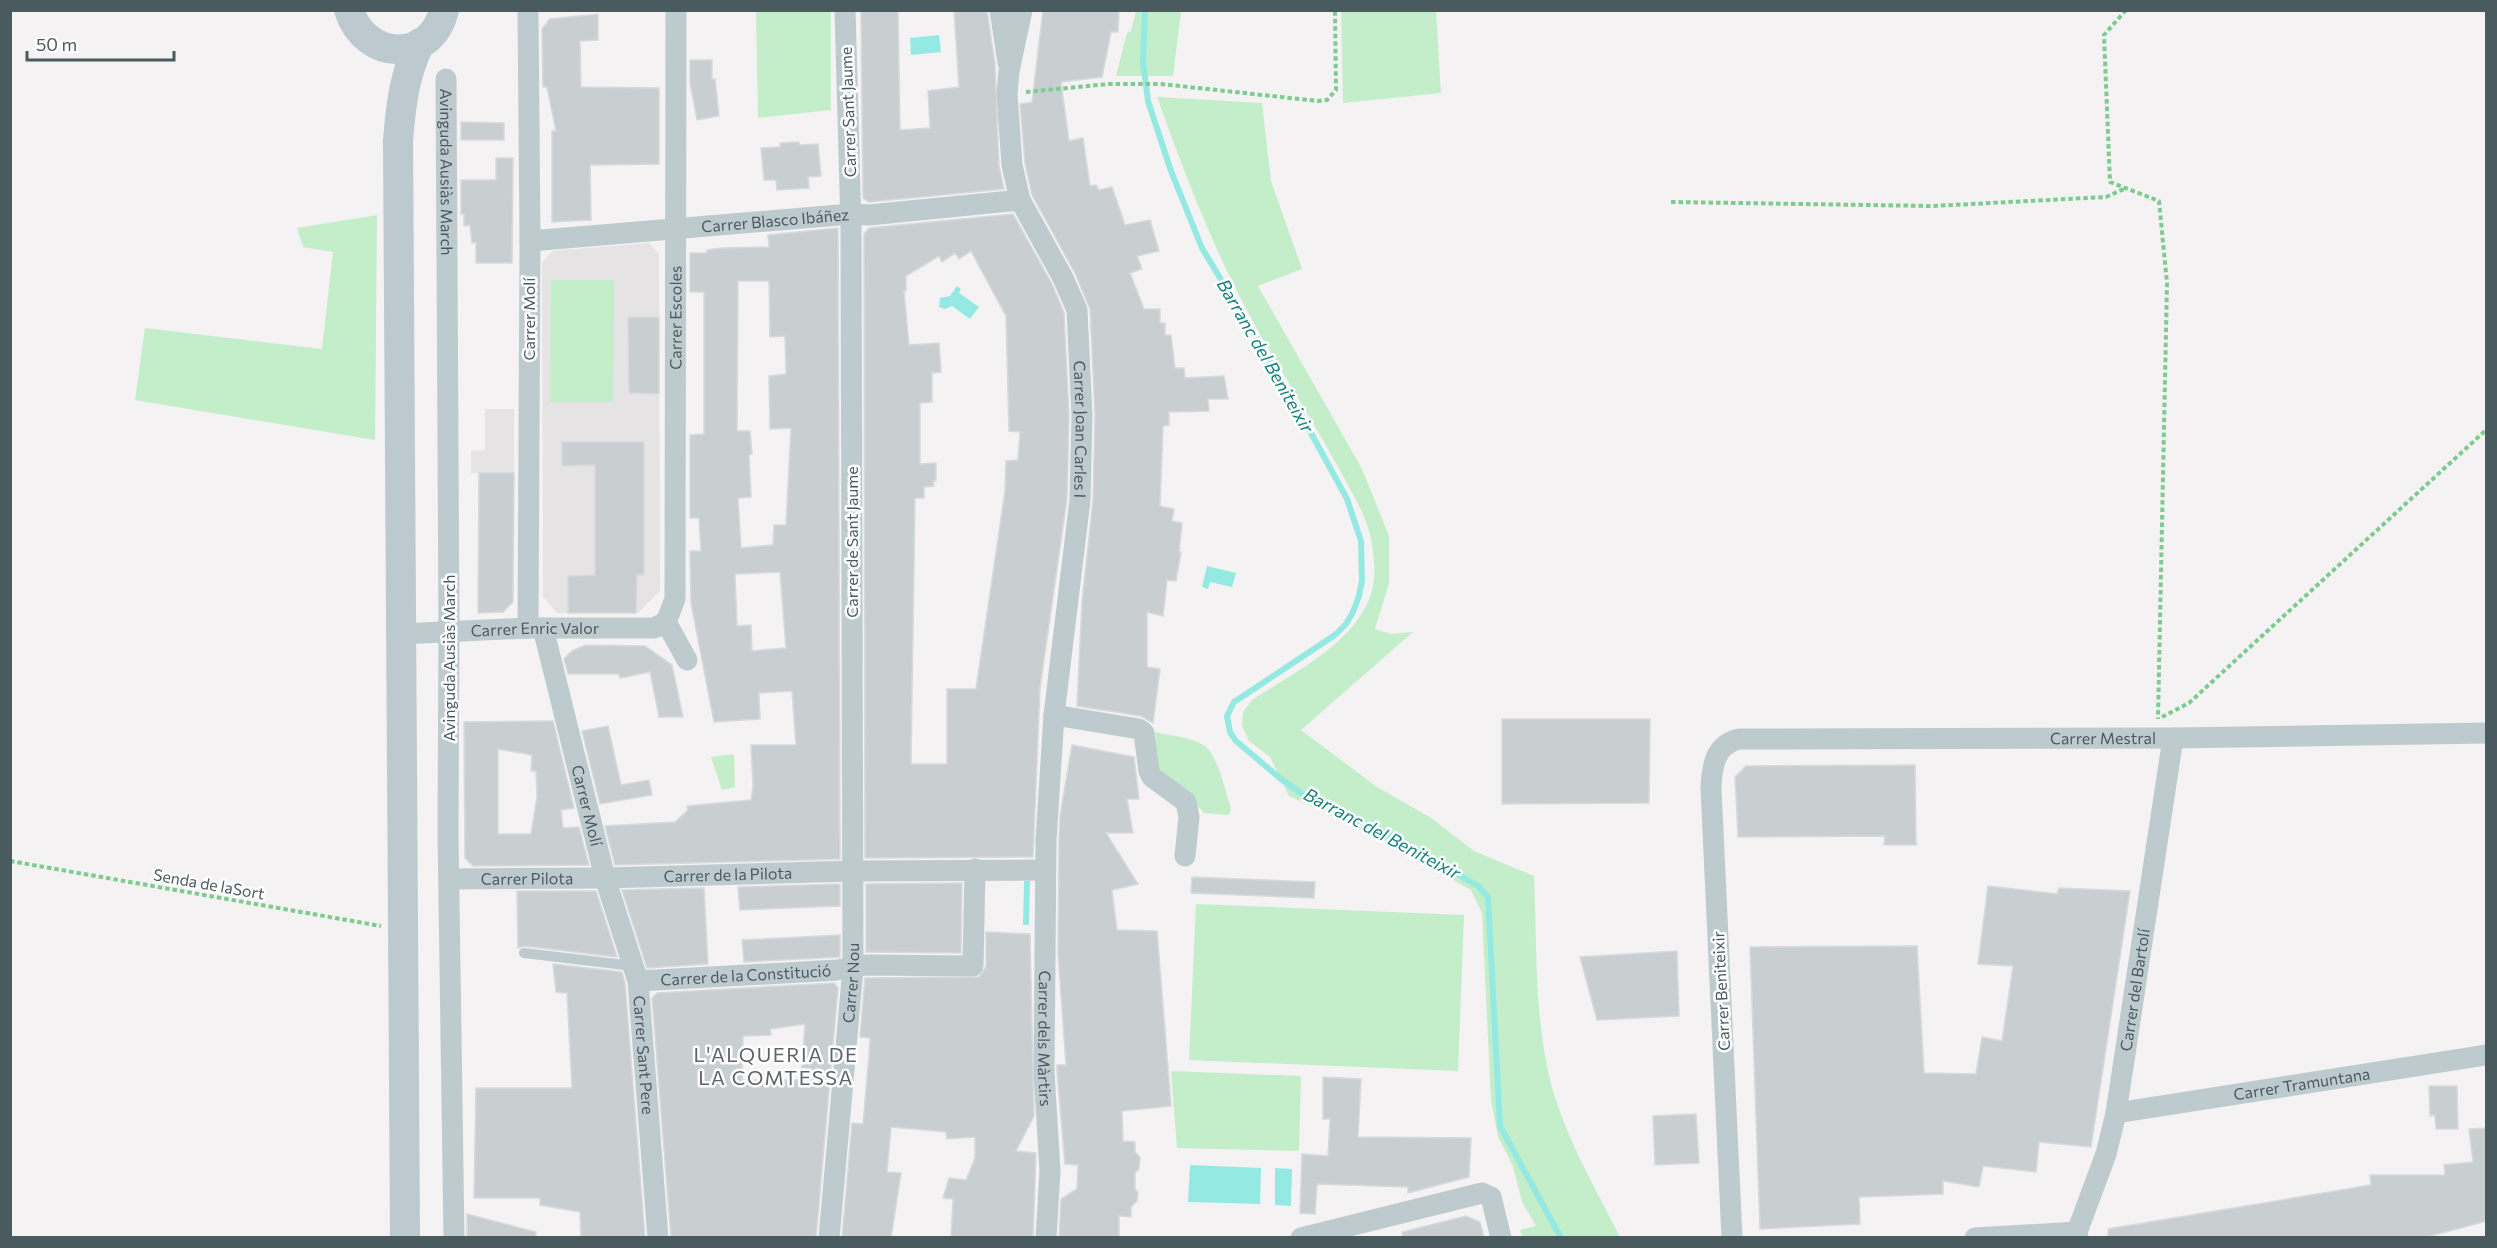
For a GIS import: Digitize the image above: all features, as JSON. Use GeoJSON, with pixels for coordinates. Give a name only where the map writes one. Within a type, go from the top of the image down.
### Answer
{"type":"FeatureCollection","features":[{"type":"Feature","properties":{"kind":"street"},"geometry":{"type":"LineString","coordinates":[[350,10],[353,23],[361,34],[383,48],[396,50],[420,43],[430,36],[450,13]]}},
{"type":"Feature","properties":{"kind":"street","name":"Carrer Molí"},"geometry":{"type":"LineString","coordinates":[[528,10],[536,628],[604,878]]}},
{"type":"Feature","properties":{"kind":"street","name":"Carrer Escoles"},"geometry":{"type":"LineString","coordinates":[[666,622],[675,599],[676,10]]}},
{"type":"Feature","properties":{"kind":"street","name":"Carrer Sant Jaume"},"geometry":{"type":"LineString","coordinates":[[845,10],[851,214]]}},
{"type":"Feature","properties":{"kind":"street","name":"Carrer Joan Carles I"},"geometry":{"type":"LineString","coordinates":[[1000,10],[1009,71]]}},
{"type":"Feature","properties":{"kind":"street","name":"Carrer Joan Carles I"},"geometry":{"type":"LineString","coordinates":[[1022,10],[1009,71],[1007,94],[1012,165],[1020,200],[1074,301],[1079,319],[1082,416],[1081,478],[1054,715],[1046,840]]}},
{"type":"Feature","properties":{"kind":"street"},"geometry":{"type":"LineString","coordinates":[[398,140],[405,85],[411,59],[420,43]]}},
{"type":"Feature","properties":{"kind":"street"},"geometry":{"type":"LineString","coordinates":[[383,48],[394,100],[398,140],[405,1238]]}},
{"type":"Feature","properties":{"kind":"street","name":"Avinguda Ausiàs March"},"geometry":{"type":"LineString","coordinates":[[446,79],[449,879],[454,1238]]}},
{"type":"Feature","properties":{"kind":"street","name":"Carrer Blasco Ibáñez"},"geometry":{"type":"LineString","coordinates":[[530,242],[851,214],[869,215],[1020,200]]}},
{"type":"Feature","properties":{"kind":"street","name":"Carrer de Sant Jaume"},"geometry":{"type":"LineString","coordinates":[[851,214],[853,871]]}},
{"type":"Feature","properties":{"kind":"street"},"geometry":{"type":"LineString","coordinates":[[666,622],[687,660]]}},
{"type":"Feature","properties":{"kind":"street","name":"Carrer Enric Valor"},"geometry":{"type":"LineString","coordinates":[[401,634],[536,628],[654,628],[666,622]]}},
{"type":"Feature","properties":{"kind":"street"},"geometry":{"type":"LineString","coordinates":[[1054,715],[1139,729],[1144,733],[1149,771],[1152,777],[1186,802],[1189,817],[1185,856]]}},
{"type":"Feature","properties":{"kind":"street","name":"Carrer Mestral"},"geometry":{"type":"LineString","coordinates":[[1722,747],[1730,741],[1739,739],[2164,731],[2487,733]]}},
{"type":"Feature","properties":{"kind":"street","name":"Carrer del Bartolí"},"geometry":{"type":"LineString","coordinates":[[2078,1235],[2106,1154],[2116,1113],[2164,731]]}},
{"type":"Feature","properties":{"kind":"street","name":"Carrer Beniteixir"},"geometry":{"type":"LineString","coordinates":[[1722,747],[1712,769],[1711,788],[1732,1238]]}},
{"type":"Feature","properties":{"kind":"street","name":"Carrer dels Màrtirs"},"geometry":{"type":"LineString","coordinates":[[1046,840],[1044,1062],[1050,1171],[1046,1238]]}},
{"type":"Feature","properties":{"kind":"street","name":"Carrer de la Constitució"},"geometry":{"type":"LineString","coordinates":[[636,974],[837,970],[866,965],[973,966],[971,869]]}},
{"type":"Feature","properties":{"kind":"street","name":"Carrer de la Pilota"},"geometry":{"type":"LineString","coordinates":[[604,878],[853,871],[1045,870]]}},
{"type":"Feature","properties":{"kind":"street","name":"Carrer Nou"},"geometry":{"type":"LineString","coordinates":[[829,1238],[853,968],[853,871]]}},
{"type":"Feature","properties":{"kind":"street","name":"Carrer Pilota"},"geometry":{"type":"LineString","coordinates":[[449,879],[604,878]]}},
{"type":"Feature","properties":{"kind":"street","name":"Carrer Sant Pere"},"geometry":{"type":"LineString","coordinates":[[604,878],[636,974],[658,1238]]}},
{"type":"Feature","properties":{"kind":"street","name":"Carrer Tramuntana"},"geometry":{"type":"LineString","coordinates":[[2116,1113],[2487,1055]]}},
{"type":"Feature","properties":{"kind":"street"},"geometry":{"type":"LineString","coordinates":[[1301,1238],[1482,1193],[1491,1197],[1501,1238]]}},
{"type":"Feature","properties":{"kind":"street"},"geometry":{"type":"LineString","coordinates":[[1975,1238],[2078,1235]]}},
{"type":"Feature","properties":{"kind":"lane"},"geometry":{"type":"LineString","coordinates":[[524,953],[636,974]]}},
{"type":"Feature","properties":{"kind":"path"},"geometry":{"type":"LineString","coordinates":[[1007,94],[1109,84],[1161,84],[1317,101],[1327,100],[1336,90],[1335,10]]}},
{"type":"Feature","properties":{"kind":"path"},"geometry":{"type":"LineString","coordinates":[[2126,10],[2104,35],[2110,182],[2159,201],[2168,283],[2164,731]]}},
{"type":"Feature","properties":{"kind":"path"},"geometry":{"type":"LineString","coordinates":[[1671,202],[1933,206],[2106,198],[2126,188]]}},
{"type":"Feature","properties":{"kind":"path"},"geometry":{"type":"LineString","coordinates":[[2164,731],[2188,703],[2487,430]]}},
{"type":"Feature","properties":{"kind":"path","name":"Senda de laSort"},"geometry":{"type":"LineString","coordinates":[[10,861],[402,930]]}},
{"type":"Feature","properties":{"kind":"shaded area"},"geometry":{"type":"Polygon","coordinates":[[[649,243],[659,254],[660,591],[638,613],[557,613],[543,597],[542,263],[552,251],[649,243]]]}},
{"type":"Feature","properties":{"kind":"shaded area"},"geometry":{"type":"Polygon","coordinates":[[[485,409],[514,409],[514,473],[471,473],[471,451],[485,450],[485,409]]]}},
{"type":"Feature","properties":{"kind":"green space"},"geometry":{"type":"Polygon","coordinates":[[[756,11],[831,11],[831,110],[758,118],[756,11]]]}},
{"type":"Feature","properties":{"kind":"green space"},"geometry":{"type":"Polygon","coordinates":[[[1136,11],[1181,11],[1173,76],[1116,76],[1127,33],[1131,31],[1136,11]]]}},
{"type":"Feature","properties":{"kind":"green space"},"geometry":{"type":"Polygon","coordinates":[[[1341,11],[1436,11],[1441,93],[1343,103],[1341,11]]]}},
{"type":"Feature","properties":{"kind":"green space"},"geometry":{"type":"Polygon","coordinates":[[[1157,97],[1262,103],[1271,181],[1302,269],[1258,286],[1362,469],[1389,536],[1389,583],[1375,629],[1391,634],[1413,632],[1301,730],[1377,787],[1431,818],[1474,851],[1534,876],[1538,1001],[1549,1075],[1570,1138],[1620,1237],[1522,1237],[1520,1230],[1536,1226],[1522,1202],[1513,1166],[1498,1137],[1491,1100],[1482,913],[1471,890],[1376,836],[1289,796],[1270,757],[1249,741],[1242,726],[1243,712],[1252,700],[1320,656],[1350,630],[1372,591],[1373,553],[1369,529],[1357,501],[1257,329],[1222,260],[1192,191],[1157,97]]]}},
{"type":"Feature","properties":{"kind":"green space"},"geometry":{"type":"Polygon","coordinates":[[[377,215],[375,440],[135,400],[145,328],[322,349],[333,252],[303,247],[297,228],[377,215]]]}},
{"type":"Feature","properties":{"kind":"green space"},"geometry":{"type":"Polygon","coordinates":[[[551,280],[614,280],[613,402],[550,402],[551,280]]]}},
{"type":"Feature","properties":{"kind":"green space"},"geometry":{"type":"Polygon","coordinates":[[[1155,732],[1189,739],[1206,747],[1221,776],[1231,809],[1229,815],[1204,813],[1189,796],[1157,773],[1155,732]]]}},
{"type":"Feature","properties":{"kind":"green space"},"geometry":{"type":"Polygon","coordinates":[[[734,754],[735,787],[722,790],[711,757],[734,754]]]}},
{"type":"Feature","properties":{"kind":"green space"},"geometry":{"type":"Polygon","coordinates":[[[1196,904],[1464,915],[1458,1071],[1189,1060],[1196,904]]]}},
{"type":"Feature","properties":{"kind":"green space"},"geometry":{"type":"Polygon","coordinates":[[[1171,1071],[1301,1076],[1299,1151],[1177,1148],[1171,1071]]]}},
{"type":"Feature","properties":{"kind":"water"},"geometry":{"type":"Polygon","coordinates":[[[939,35],[941,52],[911,55],[910,38],[939,35]]]}},
{"type":"Feature","properties":{"kind":"water"},"geometry":{"type":"Polygon","coordinates":[[[957,286],[961,289],[959,293],[979,307],[970,319],[952,306],[945,309],[939,307],[940,298],[950,296],[957,286]]]}},
{"type":"Feature","properties":{"kind":"water"},"geometry":{"type":"Polygon","coordinates":[[[1207,566],[1236,573],[1232,587],[1210,582],[1208,589],[1202,587],[1207,566]]]}},
{"type":"Feature","properties":{"kind":"water"},"geometry":{"type":"Polygon","coordinates":[[[1024,881],[1030,881],[1029,925],[1023,925],[1024,881]]]}},
{"type":"Feature","properties":{"kind":"water"},"geometry":{"type":"Polygon","coordinates":[[[1190,1165],[1261,1168],[1260,1204],[1188,1202],[1190,1165]]]}},
{"type":"Feature","properties":{"kind":"water"},"geometry":{"type":"Polygon","coordinates":[[[1275,1168],[1292,1169],[1291,1206],[1275,1205],[1275,1168]]]}},
{"type":"Feature","properties":{"kind":"building"},"geometry":{"type":"Polygon","coordinates":[[[861,10],[898,10],[900,130],[930,128],[928,91],[959,87],[954,10],[987,10],[995,64],[999,166],[1004,189],[869,202],[863,198],[861,10]]]}},
{"type":"Feature","properties":{"kind":"building"},"geometry":{"type":"Polygon","coordinates":[[[1043,10],[1119,10],[1118,32],[1111,32],[1102,77],[1061,82],[1069,141],[1083,138],[1090,186],[1096,185],[1099,190],[1112,187],[1125,225],[1150,220],[1159,251],[1137,256],[1142,269],[1130,273],[1144,309],[1160,309],[1160,323],[1165,323],[1165,335],[1171,335],[1175,368],[1184,368],[1185,378],[1224,376],[1228,399],[1208,399],[1209,411],[1169,412],[1169,425],[1163,426],[1160,506],[1174,509],[1172,521],[1182,523],[1179,552],[1181,552],[1176,581],[1167,580],[1163,616],[1147,612],[1147,667],[1160,669],[1153,723],[1141,716],[1077,706],[1082,602],[1093,500],[1095,415],[1090,309],[1075,273],[1032,195],[1025,163],[1020,104],[1032,102],[1043,10]]]}},
{"type":"Feature","properties":{"kind":"building"},"geometry":{"type":"Polygon","coordinates":[[[598,14],[598,40],[580,41],[581,87],[659,88],[659,164],[590,165],[591,220],[552,222],[552,131],[556,131],[547,87],[543,87],[542,29],[550,19],[598,14]]]}},
{"type":"Feature","properties":{"kind":"building"},"geometry":{"type":"Polygon","coordinates":[[[690,60],[712,60],[712,79],[715,79],[719,116],[697,120],[690,83],[690,60]]]}},
{"type":"Feature","properties":{"kind":"building"},"geometry":{"type":"Polygon","coordinates":[[[461,122],[504,123],[504,140],[461,140],[461,122]]]}},
{"type":"Feature","properties":{"kind":"building"},"geometry":{"type":"Polygon","coordinates":[[[799,142],[799,145],[818,144],[821,176],[808,177],[809,188],[777,190],[776,180],[764,180],[761,148],[780,147],[780,143],[799,142]]]}},
{"type":"Feature","properties":{"kind":"building"},"geometry":{"type":"Polygon","coordinates":[[[496,158],[513,158],[512,263],[476,263],[476,242],[472,243],[470,225],[464,226],[464,214],[461,214],[461,180],[496,180],[496,158]]]}},
{"type":"Feature","properties":{"kind":"building"},"geometry":{"type":"Polygon","coordinates":[[[1013,214],[1052,284],[1064,313],[1069,416],[1067,499],[1040,688],[1033,857],[865,858],[864,234],[869,228],[1013,214]],[[971,251],[959,259],[955,253],[942,262],[939,256],[906,276],[906,291],[904,291],[909,345],[939,343],[941,372],[932,373],[932,402],[920,403],[920,464],[936,463],[936,481],[933,481],[934,486],[924,487],[924,498],[915,498],[911,764],[947,764],[947,689],[976,689],[1005,491],[1006,461],[1018,460],[1020,432],[1009,431],[1006,316],[971,251]]]}},
{"type":"Feature","properties":{"kind":"building"},"geometry":{"type":"Polygon","coordinates":[[[838,228],[840,859],[615,865],[605,826],[675,822],[688,810],[687,806],[751,800],[753,787],[751,745],[796,745],[792,691],[759,693],[760,719],[714,722],[691,603],[690,551],[701,551],[699,518],[690,518],[690,435],[704,434],[704,292],[690,292],[690,253],[706,253],[707,250],[722,248],[769,247],[768,235],[838,228]],[[738,281],[737,431],[750,431],[752,454],[749,455],[751,497],[738,498],[741,548],[773,545],[774,525],[786,525],[791,428],[770,429],[769,376],[786,374],[785,336],[770,337],[769,281],[738,281]],[[780,572],[735,574],[737,626],[751,625],[752,651],[786,648],[780,572]]]}},
{"type":"Feature","properties":{"kind":"building"},"geometry":{"type":"Polygon","coordinates":[[[628,317],[659,317],[659,394],[629,393],[628,317]]]}},
{"type":"Feature","properties":{"kind":"building"},"geometry":{"type":"Polygon","coordinates":[[[562,442],[644,442],[644,575],[637,575],[636,613],[568,613],[568,576],[595,575],[595,465],[562,466],[562,442]]]}},
{"type":"Feature","properties":{"kind":"building"},"geometry":{"type":"Polygon","coordinates":[[[479,473],[514,473],[513,602],[503,612],[478,613],[479,473]]]}},
{"type":"Feature","properties":{"kind":"building"},"geometry":{"type":"Polygon","coordinates":[[[586,645],[645,646],[672,665],[683,717],[659,717],[650,672],[620,678],[619,674],[568,674],[564,659],[572,651],[586,645]]]}},
{"type":"Feature","properties":{"kind":"building"},"geometry":{"type":"Polygon","coordinates":[[[1502,719],[1650,719],[1649,803],[1502,804],[1502,719]]]}},
{"type":"Feature","properties":{"kind":"building"},"geometry":{"type":"Polygon","coordinates":[[[553,721],[574,808],[561,810],[563,828],[579,827],[589,865],[473,866],[465,858],[464,722],[553,721]],[[498,749],[498,834],[531,834],[537,797],[536,771],[531,771],[532,755],[498,749]]]}},
{"type":"Feature","properties":{"kind":"building"},"geometry":{"type":"Polygon","coordinates":[[[608,726],[621,785],[649,780],[652,795],[600,804],[582,731],[608,726]]]}},
{"type":"Feature","properties":{"kind":"building"},"geometry":{"type":"Polygon","coordinates":[[[1072,745],[1134,757],[1139,799],[1127,799],[1133,833],[1106,833],[1138,884],[1112,890],[1117,930],[1157,931],[1171,1106],[1122,1111],[1123,1141],[1135,1142],[1135,1152],[1140,1157],[1139,1169],[1135,1173],[1137,1201],[1131,1207],[1131,1217],[1119,1216],[1119,1238],[1059,1238],[1061,1199],[1077,1189],[1078,1165],[1065,1164],[1057,1072],[1057,1065],[1066,1065],[1058,953],[1060,816],[1072,745]]]}},
{"type":"Feature","properties":{"kind":"building"},"geometry":{"type":"Polygon","coordinates":[[[1915,765],[1916,845],[1884,845],[1885,836],[1738,837],[1735,777],[1746,766],[1915,765]]]}},
{"type":"Feature","properties":{"kind":"building"},"geometry":{"type":"Polygon","coordinates":[[[1192,877],[1315,882],[1314,898],[1191,893],[1192,877]]]}},
{"type":"Feature","properties":{"kind":"building"},"geometry":{"type":"Polygon","coordinates":[[[962,883],[961,953],[866,952],[866,884],[962,883]]]}},
{"type":"Feature","properties":{"kind":"building"},"geometry":{"type":"Polygon","coordinates":[[[840,884],[840,906],[740,910],[738,887],[840,884]]]}},
{"type":"Feature","properties":{"kind":"building"},"geometry":{"type":"Polygon","coordinates":[[[1988,886],[2057,894],[2059,888],[2130,891],[2091,1147],[2039,1142],[2036,1172],[1983,1166],[1979,1187],[1943,1181],[1943,1194],[1859,1197],[1860,1224],[1760,1229],[1750,947],[1917,946],[1924,1073],[1976,1074],[1982,1037],[2002,1041],[2013,966],[1978,964],[1988,886]]]}},
{"type":"Feature","properties":{"kind":"building"},"geometry":{"type":"Polygon","coordinates":[[[704,888],[708,964],[647,968],[622,890],[704,888]]]}},
{"type":"Feature","properties":{"kind":"building"},"geometry":{"type":"Polygon","coordinates":[[[517,891],[596,891],[617,957],[525,946],[518,948],[517,891]]]}},
{"type":"Feature","properties":{"kind":"building"},"geometry":{"type":"Polygon","coordinates":[[[986,932],[1030,934],[1034,1116],[1016,1151],[1036,1153],[1033,1238],[951,1238],[953,1199],[943,1198],[949,1178],[966,1180],[975,1158],[975,1137],[947,1139],[946,1132],[891,1127],[887,1172],[901,1173],[891,1238],[842,1238],[852,1123],[863,1124],[870,1038],[860,1037],[865,978],[979,977],[986,967],[986,932]]]}},
{"type":"Feature","properties":{"kind":"building"},"geometry":{"type":"Polygon","coordinates":[[[840,935],[840,957],[744,962],[742,940],[840,935]]]}},
{"type":"Feature","properties":{"kind":"building"},"geometry":{"type":"Polygon","coordinates":[[[1677,951],[1679,1016],[1597,1020],[1580,957],[1677,951]]]}},
{"type":"Feature","properties":{"kind":"building"},"geometry":{"type":"Polygon","coordinates":[[[553,964],[622,972],[625,983],[645,1238],[581,1238],[580,1212],[540,1205],[540,1198],[474,1198],[476,1088],[572,1088],[567,993],[556,992],[553,964]]]}},
{"type":"Feature","properties":{"kind":"building"},"geometry":{"type":"Polygon","coordinates":[[[834,983],[838,988],[816,1238],[671,1238],[652,998],[657,993],[834,983]],[[805,1024],[770,1029],[771,1035],[743,1036],[742,1080],[801,1080],[805,1024]]]}},
{"type":"Feature","properties":{"kind":"building"},"geometry":{"type":"Polygon","coordinates":[[[1323,1077],[1361,1079],[1358,1137],[1471,1138],[1469,1177],[1408,1193],[1408,1187],[1317,1184],[1315,1214],[1300,1213],[1302,1154],[1328,1156],[1330,1119],[1323,1119],[1323,1077]]]}},
{"type":"Feature","properties":{"kind":"building"},"geometry":{"type":"Polygon","coordinates":[[[2429,1086],[2457,1086],[2458,1129],[2436,1129],[2435,1115],[2430,1116],[2429,1086]]]}},
{"type":"Feature","properties":{"kind":"building"},"geometry":{"type":"Polygon","coordinates":[[[1696,1114],[1699,1163],[1655,1165],[1653,1116],[1696,1114]]]}},
{"type":"Feature","properties":{"kind":"building"},"geometry":{"type":"Polygon","coordinates":[[[2487,1128],[2487,1221],[2423,1238],[2108,1238],[2108,1229],[2371,1185],[2370,1175],[2445,1175],[2444,1165],[2473,1162],[2469,1129],[2487,1128]]]}},
{"type":"Feature","properties":{"kind":"building"},"geometry":{"type":"Polygon","coordinates":[[[467,1214],[536,1232],[536,1238],[467,1238],[467,1214]]]}},
{"type":"Feature","properties":{"kind":"building"},"geometry":{"type":"Polygon","coordinates":[[[1466,1216],[1480,1222],[1484,1238],[1403,1238],[1402,1232],[1466,1216]]]}},
{"type":"Feature","properties":{"kind":"waterway","name":"Barranc del Beniteixir"},"geometry":{"type":"LineString","coordinates":[[1145,10],[1143,62],[1148,101],[1171,171],[1202,248],[1292,398],[1347,499],[1361,541],[1362,581],[1359,596],[1346,624],[1335,635],[1234,702],[1227,716],[1230,732],[1236,741],[1305,796],[1397,838],[1478,886],[1488,897],[1500,1126],[1561,1238]]}},
{"type":"Feature","properties":{"kind":"district","name":"L'ALQUERIA DE LA COMTESSA"},"geometry":{"type":"Point","coordinates":[776,1066]}}]}
